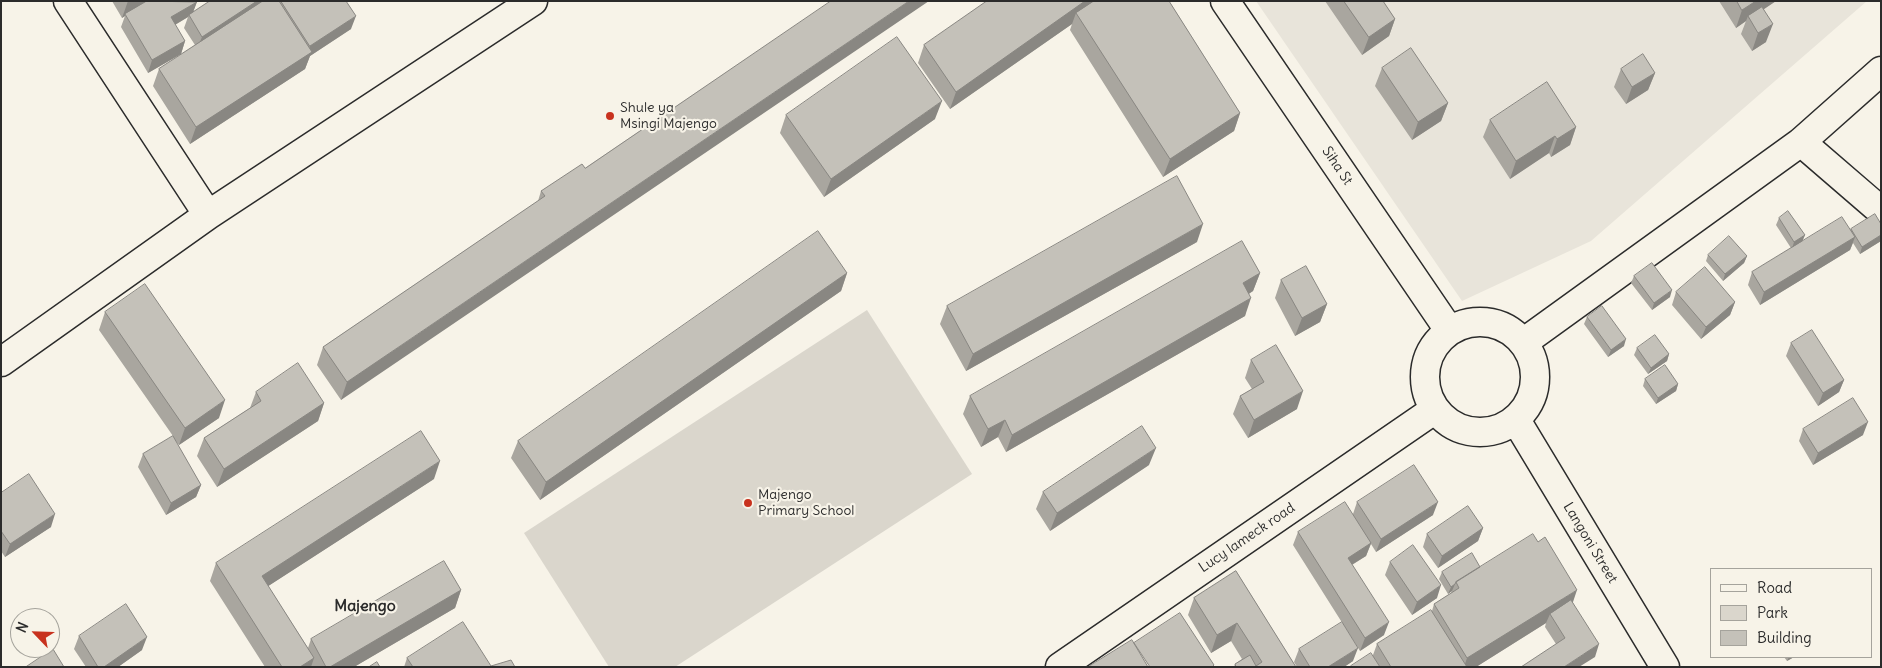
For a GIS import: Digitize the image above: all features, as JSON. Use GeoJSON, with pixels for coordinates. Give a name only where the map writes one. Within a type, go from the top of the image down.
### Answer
{"type":"FeatureCollection","features":[{"type":"Feature","properties":{"kind":"street"},"geometry":{"type":"LineString","coordinates":[[68,1],[208,215]]}},
{"type":"Feature","properties":{"kind":"street"},"geometry":{"type":"LineString","coordinates":[[1,362],[208,215],[533,1]]}},
{"type":"Feature","properties":{"kind":"street","name":"Siha St"},"geometry":{"type":"LineString","coordinates":[[1225,1],[1449,330]]}},
{"type":"Feature","properties":{"kind":"street"},"geometry":{"type":"LineString","coordinates":[[1524,342],[1801,142],[1881,71]]}},
{"type":"Feature","properties":{"kind":"street"},"geometry":{"type":"LineString","coordinates":[[1801,142],[1881,211]]}},
{"type":"Feature","properties":{"kind":"street"},"geometry":{"type":"LineString","coordinates":[[1476,320],[1502,325],[1524,342],[1536,371],[1531,402],[1516,420],[1483,434],[1455,428],[1434,410],[1424,382],[1429,352],[1449,330],[1476,320]]}},
{"type":"Feature","properties":{"kind":"street","name":"Lucy lameck road"},"geometry":{"type":"LineString","coordinates":[[1060,667],[1434,410]]}},
{"type":"Feature","properties":{"kind":"street","name":"Langoni Street"},"geometry":{"type":"LineString","coordinates":[[1516,420],[1665,667]]}},
{"type":"Feature","properties":{"kind":"shaded area"},"geometry":{"type":"Polygon","coordinates":[[[1256,1],[1867,1],[1591,241],[1462,301],[1256,1]]]}},
{"type":"Feature","properties":{"kind":"green space","name":"Majengo Primary School"},"geometry":{"type":"Polygon","coordinates":[[[867,310],[972,474],[675,667],[609,667],[524,533],[867,310]]]}},
{"type":"Feature","properties":{"kind":"building"},"geometry":{"type":"Polygon","coordinates":[[[147,1],[197,2],[171,17],[185,41],[152,60],[125,14],[147,1]]]}},
{"type":"Feature","properties":{"kind":"building"},"geometry":{"type":"Polygon","coordinates":[[[210,1],[257,1],[202,37],[189,15],[210,1]]]}},
{"type":"Feature","properties":{"kind":"building"},"geometry":{"type":"Polygon","coordinates":[[[263,1],[279,1],[312,52],[196,127],[159,69],[263,1]]]}},
{"type":"Feature","properties":{"kind":"building"},"geometry":{"type":"Polygon","coordinates":[[[281,1],[346,1],[356,16],[310,46],[281,1]]]}},
{"type":"Feature","properties":{"kind":"building"},"geometry":{"type":"Polygon","coordinates":[[[831,1],[909,1],[347,382],[323,347],[545,196],[541,191],[582,164],[585,168],[831,1]]]}},
{"type":"Feature","properties":{"kind":"building"},"geometry":{"type":"Polygon","coordinates":[[[987,1],[1085,1],[956,92],[924,45],[987,1]]]}},
{"type":"Feature","properties":{"kind":"building"},"geometry":{"type":"Polygon","coordinates":[[[1094,1],[1169,1],[1240,113],[1170,159],[1076,13],[1094,1]]]}},
{"type":"Feature","properties":{"kind":"building"},"geometry":{"type":"Polygon","coordinates":[[[1344,1],[1383,1],[1395,19],[1369,37],[1344,1]]]}},
{"type":"Feature","properties":{"kind":"building"},"geometry":{"type":"Polygon","coordinates":[[[1737,1],[1756,1],[1742,10],[1737,1]]]}},
{"type":"Feature","properties":{"kind":"building"},"geometry":{"type":"Polygon","coordinates":[[[1762,7],[1773,24],[1758,33],[1748,16],[1762,7]]]}},
{"type":"Feature","properties":{"kind":"building"},"geometry":{"type":"Polygon","coordinates":[[[897,37],[942,101],[831,179],[786,115],[897,37]]]}},
{"type":"Feature","properties":{"kind":"building"},"geometry":{"type":"Polygon","coordinates":[[[1411,48],[1448,103],[1418,122],[1382,68],[1411,48]]]}},
{"type":"Feature","properties":{"kind":"building"},"geometry":{"type":"Polygon","coordinates":[[[1643,54],[1655,73],[1632,87],[1621,69],[1643,54]]]}},
{"type":"Feature","properties":{"kind":"building"},"geometry":{"type":"Polygon","coordinates":[[[1547,82],[1576,127],[1557,139],[1555,136],[1516,161],[1490,120],[1547,82]]]}},
{"type":"Feature","properties":{"kind":"building"},"geometry":{"type":"Polygon","coordinates":[[[1177,176],[1203,224],[973,354],[947,306],[1177,176]]]}},
{"type":"Feature","properties":{"kind":"building"},"geometry":{"type":"Polygon","coordinates":[[[1788,211],[1805,235],[1794,242],[1779,218],[1788,211]]]}},
{"type":"Feature","properties":{"kind":"building"},"geometry":{"type":"Polygon","coordinates":[[[1875,214],[1881,224],[1881,235],[1862,247],[1851,229],[1875,214]]]}},
{"type":"Feature","properties":{"kind":"building"},"geometry":{"type":"Polygon","coordinates":[[[1842,217],[1855,237],[1764,292],[1752,272],[1842,217]]]}},
{"type":"Feature","properties":{"kind":"building"},"geometry":{"type":"Polygon","coordinates":[[[818,231],[847,273],[546,482],[518,441],[818,231]]]}},
{"type":"Feature","properties":{"kind":"building"},"geometry":{"type":"Polygon","coordinates":[[[1729,236],[1747,256],[1725,274],[1708,255],[1729,236]]]}},
{"type":"Feature","properties":{"kind":"building"},"geometry":{"type":"Polygon","coordinates":[[[1242,241],[1260,273],[1243,283],[1251,298],[1012,435],[1005,420],[988,429],[970,396],[1242,241]]]}},
{"type":"Feature","properties":{"kind":"building"},"geometry":{"type":"Polygon","coordinates":[[[1652,263],[1672,290],[1654,303],[1634,276],[1652,263]]]}},
{"type":"Feature","properties":{"kind":"building"},"geometry":{"type":"Polygon","coordinates":[[[1306,266],[1327,304],[1302,318],[1281,280],[1306,266]]]}},
{"type":"Feature","properties":{"kind":"building"},"geometry":{"type":"Polygon","coordinates":[[[1705,267],[1735,302],[1706,327],[1676,292],[1705,267]]]}},
{"type":"Feature","properties":{"kind":"building"},"geometry":{"type":"Polygon","coordinates":[[[145,284],[225,400],[185,428],[105,312],[145,284]]]}},
{"type":"Feature","properties":{"kind":"building"},"geometry":{"type":"Polygon","coordinates":[[[1602,306],[1626,339],[1611,350],[1587,317],[1602,306]]]}},
{"type":"Feature","properties":{"kind":"building"},"geometry":{"type":"Polygon","coordinates":[[[1812,330],[1844,380],[1823,393],[1791,343],[1812,330]]]}},
{"type":"Feature","properties":{"kind":"building"},"geometry":{"type":"Polygon","coordinates":[[[1655,335],[1669,354],[1651,368],[1637,348],[1655,335]]]}},
{"type":"Feature","properties":{"kind":"building"},"geometry":{"type":"Polygon","coordinates":[[[1276,345],[1303,391],[1254,420],[1240,396],[1264,382],[1251,360],[1276,345]]]}},
{"type":"Feature","properties":{"kind":"building"},"geometry":{"type":"Polygon","coordinates":[[[298,363],[324,403],[224,469],[204,438],[261,401],[256,392],[298,363]]]}},
{"type":"Feature","properties":{"kind":"building"},"geometry":{"type":"Polygon","coordinates":[[[1665,365],[1678,384],[1658,398],[1645,379],[1665,365]]]}},
{"type":"Feature","properties":{"kind":"building"},"geometry":{"type":"Polygon","coordinates":[[[1853,398],[1868,422],[1818,453],[1803,429],[1853,398]]]}},
{"type":"Feature","properties":{"kind":"building"},"geometry":{"type":"Polygon","coordinates":[[[1142,426],[1156,448],[1057,513],[1043,492],[1142,426]]]}},
{"type":"Feature","properties":{"kind":"building"},"geometry":{"type":"Polygon","coordinates":[[[421,431],[440,461],[262,576],[314,658],[300,667],[282,667],[216,563],[421,431]]]}},
{"type":"Feature","properties":{"kind":"building"},"geometry":{"type":"Polygon","coordinates":[[[173,436],[201,485],[171,503],[143,454],[173,436]]]}},
{"type":"Feature","properties":{"kind":"building"},"geometry":{"type":"Polygon","coordinates":[[[1414,465],[1438,502],[1381,539],[1357,502],[1414,465]]]}},
{"type":"Feature","properties":{"kind":"building"},"geometry":{"type":"Polygon","coordinates":[[[29,474],[55,514],[10,544],[1,531],[1,493],[29,474]]]}},
{"type":"Feature","properties":{"kind":"building"},"geometry":{"type":"Polygon","coordinates":[[[1345,502],[1371,543],[1348,558],[1389,622],[1365,638],[1298,532],[1345,502]]]}},
{"type":"Feature","properties":{"kind":"building"},"geometry":{"type":"Polygon","coordinates":[[[1468,506],[1483,528],[1442,556],[1427,534],[1468,506]]]}},
{"type":"Feature","properties":{"kind":"building"},"geometry":{"type":"Polygon","coordinates":[[[1533,534],[1538,542],[1545,537],[1577,590],[1467,658],[1434,604],[1459,588],[1456,582],[1533,534]]]}},
{"type":"Feature","properties":{"kind":"building"},"geometry":{"type":"Polygon","coordinates":[[[1413,545],[1441,585],[1417,602],[1390,562],[1413,545]]]}},
{"type":"Feature","properties":{"kind":"building"},"geometry":{"type":"Polygon","coordinates":[[[1472,553],[1480,567],[1451,587],[1442,572],[1472,553]]]}},
{"type":"Feature","properties":{"kind":"building"},"geometry":{"type":"Polygon","coordinates":[[[444,561],[461,590],[330,667],[326,667],[311,639],[444,561]]]}},
{"type":"Feature","properties":{"kind":"building"},"geometry":{"type":"Polygon","coordinates":[[[1236,571],[1296,667],[1236,667],[1235,664],[1250,655],[1256,666],[1262,662],[1237,623],[1217,635],[1194,598],[1236,571]]]}},
{"type":"Feature","properties":{"kind":"building"},"geometry":{"type":"Polygon","coordinates":[[[1571,600],[1599,644],[1564,667],[1521,667],[1565,638],[1550,614],[1571,600]]]}},
{"type":"Feature","properties":{"kind":"building"},"geometry":{"type":"Polygon","coordinates":[[[126,604],[147,637],[104,667],[98,667],[79,636],[126,604]]]}},
{"type":"Feature","properties":{"kind":"building"},"geometry":{"type":"Polygon","coordinates":[[[1431,610],[1467,667],[1391,667],[1377,644],[1431,610]]]}},
{"type":"Feature","properties":{"kind":"building"},"geometry":{"type":"Polygon","coordinates":[[[1180,613],[1214,665],[1212,667],[1150,667],[1134,643],[1180,613]]]}},
{"type":"Feature","properties":{"kind":"building"},"geometry":{"type":"Polygon","coordinates":[[[463,622],[491,666],[511,660],[515,667],[413,667],[407,658],[463,622]]]}},
{"type":"Feature","properties":{"kind":"building"},"geometry":{"type":"Polygon","coordinates":[[[1342,622],[1358,648],[1328,667],[1310,667],[1299,649],[1342,622]]]}},
{"type":"Feature","properties":{"kind":"building"},"geometry":{"type":"Polygon","coordinates":[[[1132,640],[1148,667],[1088,667],[1132,640]]]}},
{"type":"Feature","properties":{"kind":"building"},"geometry":{"type":"Polygon","coordinates":[[[1371,653],[1380,667],[1351,666],[1371,653]]]}},
{"type":"Feature","properties":{"kind":"building"},"geometry":{"type":"Polygon","coordinates":[[[40,658],[58,658],[64,667],[26,667],[40,658]]]}},
{"type":"Feature","properties":{"kind":"building"},"geometry":{"type":"Polygon","coordinates":[[[377,662],[380,667],[369,667],[377,662]]]}},
{"type":"Feature","properties":{"kind":"place","name":"Shule ya Msingi Majengo"},"geometry":{"type":"Point","coordinates":[610,116]}},
{"type":"Feature","properties":{"kind":"place","name":"Majengo Primary School"},"geometry":{"type":"Point","coordinates":[748,503]}},
{"type":"Feature","properties":{"kind":"district","name":"Majengo"},"geometry":{"type":"Point","coordinates":[365,606]}}]}
